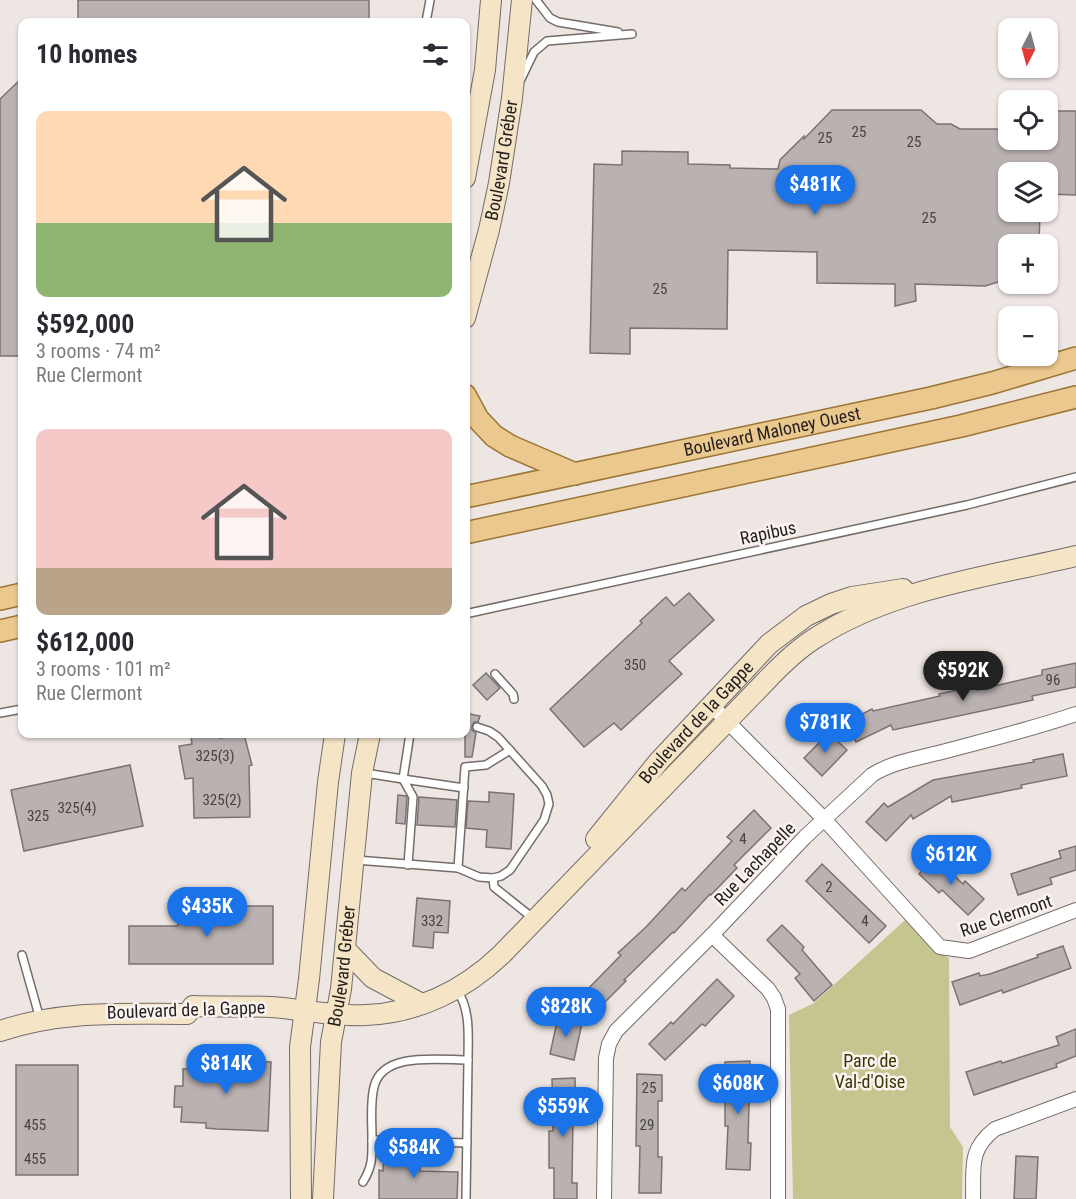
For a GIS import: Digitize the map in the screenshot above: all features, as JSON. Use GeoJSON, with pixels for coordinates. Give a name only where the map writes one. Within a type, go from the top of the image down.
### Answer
{"type":"FeatureCollection","features":[{"type":"Feature","properties":{"kind":"main road","name":"Boulevard Maloney Ouest"},"geometry":{"type":"LineString","coordinates":[[470,496],[931,398],[1076,358]]}},
{"type":"Feature","properties":{"kind":"main road","name":"Boulevard Maloney Ouest"},"geometry":{"type":"LineString","coordinates":[[470,532],[961,426],[1076,397]]}},
{"type":"Feature","properties":{"kind":"main road"},"geometry":{"type":"LineString","coordinates":[[470,405],[478,420],[494,436],[510,446],[575,474]]}},
{"type":"Feature","properties":{"kind":"main road"},"geometry":{"type":"LineString","coordinates":[[0,599],[18,595]]}},
{"type":"Feature","properties":{"kind":"main road"},"geometry":{"type":"LineString","coordinates":[[0,631],[18,627]]}},
{"type":"Feature","properties":{"kind":"street","name":"Boulevard Gréber"},"geometry":{"type":"LineString","coordinates":[[470,151],[485,70],[491,0]]}},
{"type":"Feature","properties":{"kind":"street","name":"Boulevard Gréber"},"geometry":{"type":"LineString","coordinates":[[470,300],[499,183],[512,98],[522,0]]}},
{"type":"Feature","properties":{"kind":"street","name":"Boulevard de la Gappe"},"geometry":{"type":"LineString","coordinates":[[0,1031],[83,1013],[187,1014],[193,1006],[271,1007],[368,1015],[422,1004],[457,989],[501,955],[659,761],[711,705],[769,644],[813,612],[859,596],[953,583],[1076,556]]}},
{"type":"Feature","properties":{"kind":"street","name":"Boulevard de la Gappe"},"geometry":{"type":"LineString","coordinates":[[533,918],[785,662],[818,636],[884,605],[953,583]]}},
{"type":"Feature","properties":{"kind":"street","name":"Rue Clermont"},"geometry":{"type":"LineString","coordinates":[[711,705],[824,819],[940,947],[969,951],[1076,910]]}},
{"type":"Feature","properties":{"kind":"street"},"geometry":{"type":"LineString","coordinates":[[824,819],[879,770],[1037,727],[1076,714]]}},
{"type":"Feature","properties":{"kind":"street","name":"Boulevard Gréber"},"geometry":{"type":"LineString","coordinates":[[301,1199],[299,1065],[334,738]]}},
{"type":"Feature","properties":{"kind":"street","name":"Boulevard Gréber"},"geometry":{"type":"LineString","coordinates":[[323,1199],[331,1042],[341,989],[362,773],[369,738]]}},
{"type":"Feature","properties":{"kind":"street","name":"Rue Lachapelle"},"geometry":{"type":"LineString","coordinates":[[604,1199],[606,1058],[609,1044],[616,1031],[824,819]]}},
{"type":"Feature","properties":{"kind":"street"},"geometry":{"type":"LineString","coordinates":[[712,935],[768,989],[778,1009],[778,1199]]}},
{"type":"Feature","properties":{"kind":"street"},"geometry":{"type":"LineString","coordinates":[[345,949],[373,978],[422,1004]]}},
{"type":"Feature","properties":{"kind":"street"},"geometry":{"type":"LineString","coordinates":[[973,1199],[976,1148],[984,1137],[995,1129],[1076,1099]]}},
{"type":"Feature","properties":{"kind":"lane"},"geometry":{"type":"LineString","coordinates":[[427,18],[430,0]]}},
{"type":"Feature","properties":{"kind":"lane"},"geometry":{"type":"LineString","coordinates":[[512,98],[534,51],[547,41],[632,34],[558,22],[550,18],[536,0]]}},
{"type":"Feature","properties":{"kind":"lane","name":"Rapibus"},"geometry":{"type":"LineString","coordinates":[[470,613],[967,505],[1076,477]]}},
{"type":"Feature","properties":{"kind":"lane"},"geometry":{"type":"LineString","coordinates":[[495,674],[513,694],[514,699]]}},
{"type":"Feature","properties":{"kind":"lane"},"geometry":{"type":"LineString","coordinates":[[0,713],[18,710]]}},
{"type":"Feature","properties":{"kind":"lane"},"geometry":{"type":"LineString","coordinates":[[354,860],[458,868],[479,877],[493,878],[510,870],[544,820],[549,809],[549,800],[544,790],[510,750],[494,734],[477,727]]}},
{"type":"Feature","properties":{"kind":"lane"},"geometry":{"type":"LineString","coordinates":[[408,865],[413,797],[403,779],[409,738]]}},
{"type":"Feature","properties":{"kind":"lane"},"geometry":{"type":"LineString","coordinates":[[458,868],[465,767],[486,765],[510,750]]}},
{"type":"Feature","properties":{"kind":"lane"},"geometry":{"type":"LineString","coordinates":[[362,773],[464,788]]}},
{"type":"Feature","properties":{"kind":"lane"},"geometry":{"type":"LineString","coordinates":[[493,878],[494,887],[533,918]]}},
{"type":"Feature","properties":{"kind":"lane"},"geometry":{"type":"LineString","coordinates":[[21,955],[41,1021]]}},
{"type":"Feature","properties":{"kind":"lane"},"geometry":{"type":"LineString","coordinates":[[457,989],[466,1009],[468,1060],[466,1199]]}},
{"type":"Feature","properties":{"kind":"lane"},"geometry":{"type":"LineString","coordinates":[[363,1182],[372,1168],[373,1089],[379,1075],[385,1069],[405,1062],[468,1060]]}},
{"type":"Feature","properties":{"kind":"lane"},"geometry":{"type":"LineString","coordinates":[[372,1140],[467,1143]]}},
{"type":"Feature","properties":{"kind":"green space","name":"Parc de Val-d'Oise"},"geometry":{"type":"Polygon","coordinates":[[[905,920],[936,950],[949,958],[950,1127],[963,1147],[962,1199],[793,1199],[789,1015],[814,1003],[905,920]]]}},
{"type":"Feature","properties":{"kind":"building"},"geometry":{"type":"Polygon","coordinates":[[[78,0],[369,0],[369,18],[78,18],[78,0]]]}},
{"type":"Feature","properties":{"kind":"building"},"geometry":{"type":"Polygon","coordinates":[[[18,82],[18,356],[0,356],[0,99],[18,82]]]}},
{"type":"Feature","properties":{"kind":"building"},"geometry":{"type":"Polygon","coordinates":[[[832,110],[921,110],[937,124],[951,124],[960,129],[998,129],[998,150],[1058,150],[1058,111],[1076,111],[1076,195],[1058,194],[1058,162],[998,162],[998,222],[1040,222],[1039,234],[998,234],[998,282],[985,286],[915,284],[916,301],[895,306],[895,284],[817,283],[817,252],[728,250],[727,329],[630,328],[630,354],[590,353],[594,164],[622,165],[622,151],[688,152],[688,164],[778,169],[780,160],[804,136],[804,139],[832,110]]]}},
{"type":"Feature","properties":{"kind":"building"},"geometry":{"type":"Polygon","coordinates":[[[689,593],[714,620],[669,661],[682,674],[621,730],[614,723],[584,747],[550,709],[642,623],[640,621],[666,597],[674,606],[689,593]]]}},
{"type":"Feature","properties":{"kind":"building"},"geometry":{"type":"Polygon","coordinates":[[[1076,663],[1076,687],[1032,696],[1033,700],[893,730],[891,725],[856,742],[846,722],[872,709],[873,711],[976,686],[977,690],[1042,675],[1042,670],[1076,663]]]}},
{"type":"Feature","properties":{"kind":"building"},"geometry":{"type":"Polygon","coordinates":[[[486,673],[500,688],[487,700],[473,685],[486,673]]]}},
{"type":"Feature","properties":{"kind":"building"},"geometry":{"type":"Polygon","coordinates":[[[470,714],[480,716],[478,722],[474,722],[472,726],[472,730],[476,733],[472,757],[465,757],[465,738],[470,738],[470,714]]]}},
{"type":"Feature","properties":{"kind":"building"},"geometry":{"type":"Polygon","coordinates":[[[829,733],[847,750],[822,776],[804,758],[829,733]]]}},
{"type":"Feature","properties":{"kind":"building"},"geometry":{"type":"Polygon","coordinates":[[[191,738],[245,738],[252,765],[249,766],[250,817],[194,818],[193,778],[185,779],[179,746],[192,744],[191,738]]]}},
{"type":"Feature","properties":{"kind":"building"},"geometry":{"type":"Polygon","coordinates":[[[1063,754],[1067,776],[952,802],[951,796],[913,819],[911,815],[886,841],[866,822],[884,803],[888,807],[933,780],[1034,762],[1033,760],[1063,754]]]}},
{"type":"Feature","properties":{"kind":"building"},"geometry":{"type":"Polygon","coordinates":[[[130,765],[143,826],[24,851],[11,790],[130,765]]]}},
{"type":"Feature","properties":{"kind":"building"},"geometry":{"type":"Polygon","coordinates":[[[489,792],[514,794],[511,849],[486,847],[487,830],[466,828],[468,801],[489,802],[489,792]]]}},
{"type":"Feature","properties":{"kind":"building"},"geometry":{"type":"Polygon","coordinates":[[[398,795],[407,798],[405,824],[396,823],[398,795]]]}},
{"type":"Feature","properties":{"kind":"building"},"geometry":{"type":"Polygon","coordinates":[[[419,797],[457,800],[455,827],[417,825],[419,797]]]}},
{"type":"Feature","properties":{"kind":"building"},"geometry":{"type":"Polygon","coordinates":[[[754,810],[771,828],[734,865],[737,868],[674,933],[624,980],[626,981],[600,1007],[585,992],[621,955],[618,953],[682,888],[685,891],[732,841],[727,837],[754,810]]]}},
{"type":"Feature","properties":{"kind":"building"},"geometry":{"type":"Polygon","coordinates":[[[1076,846],[1076,870],[1050,878],[1052,884],[1018,895],[1011,874],[1061,858],[1059,851],[1076,846]]]}},
{"type":"Feature","properties":{"kind":"building"},"geometry":{"type":"Polygon","coordinates":[[[934,857],[963,884],[965,881],[984,899],[968,915],[942,890],[939,893],[919,874],[934,857]]]}},
{"type":"Feature","properties":{"kind":"building"},"geometry":{"type":"Polygon","coordinates":[[[822,864],[886,926],[869,943],[806,881],[822,864]]]}},
{"type":"Feature","properties":{"kind":"building"},"geometry":{"type":"Polygon","coordinates":[[[417,898],[450,901],[448,933],[434,932],[433,948],[413,946],[417,898]]]}},
{"type":"Feature","properties":{"kind":"building"},"geometry":{"type":"Polygon","coordinates":[[[178,906],[273,906],[273,964],[129,964],[129,926],[178,926],[178,906]]]}},
{"type":"Feature","properties":{"kind":"building"},"geometry":{"type":"Polygon","coordinates":[[[782,925],[804,947],[802,950],[832,985],[814,1001],[795,978],[800,974],[767,940],[782,925]]]}},
{"type":"Feature","properties":{"kind":"building"},"geometry":{"type":"Polygon","coordinates":[[[1063,946],[1071,968],[1003,993],[1002,990],[960,1005],[952,982],[979,973],[980,976],[990,974],[1063,946]]]}},
{"type":"Feature","properties":{"kind":"building"},"geometry":{"type":"Polygon","coordinates":[[[717,979],[734,996],[705,1026],[702,1024],[665,1060],[649,1044],[671,1022],[673,1024],[717,979]]]}},
{"type":"Feature","properties":{"kind":"building"},"geometry":{"type":"Polygon","coordinates":[[[558,1017],[582,1023],[574,1060],[550,1054],[558,1017]]]}},
{"type":"Feature","properties":{"kind":"building"},"geometry":{"type":"Polygon","coordinates":[[[1076,1029],[1076,1056],[1056,1064],[1057,1067],[974,1095],[966,1072],[1059,1045],[1056,1037],[1076,1029]]]}},
{"type":"Feature","properties":{"kind":"building"},"geometry":{"type":"Polygon","coordinates":[[[196,1059],[271,1062],[268,1131],[206,1128],[206,1123],[181,1122],[182,1107],[174,1107],[175,1086],[183,1086],[183,1069],[195,1069],[196,1059]]]}},
{"type":"Feature","properties":{"kind":"building"},"geometry":{"type":"Polygon","coordinates":[[[750,1061],[748,1143],[751,1143],[750,1170],[726,1169],[728,1126],[725,1126],[725,1062],[750,1061]]]}},
{"type":"Feature","properties":{"kind":"building"},"geometry":{"type":"Polygon","coordinates":[[[16,1065],[78,1065],[78,1175],[16,1175],[16,1065]]]}},
{"type":"Feature","properties":{"kind":"building"},"geometry":{"type":"Polygon","coordinates":[[[637,1074],[662,1075],[662,1101],[658,1101],[658,1157],[662,1157],[661,1193],[639,1193],[640,1146],[636,1146],[637,1074]]]}},
{"type":"Feature","properties":{"kind":"building"},"geometry":{"type":"Polygon","coordinates":[[[575,1078],[576,1115],[573,1115],[572,1183],[577,1183],[577,1199],[554,1199],[554,1168],[549,1168],[549,1131],[553,1131],[552,1079],[575,1078]]]}},
{"type":"Feature","properties":{"kind":"building"},"geometry":{"type":"Polygon","coordinates":[[[384,1152],[420,1152],[420,1171],[458,1172],[457,1199],[379,1199],[379,1170],[383,1171],[384,1152]]]}},
{"type":"Feature","properties":{"kind":"building"},"geometry":{"type":"Polygon","coordinates":[[[1016,1156],[1038,1157],[1036,1199],[1014,1199],[1016,1156]]]}}]}
